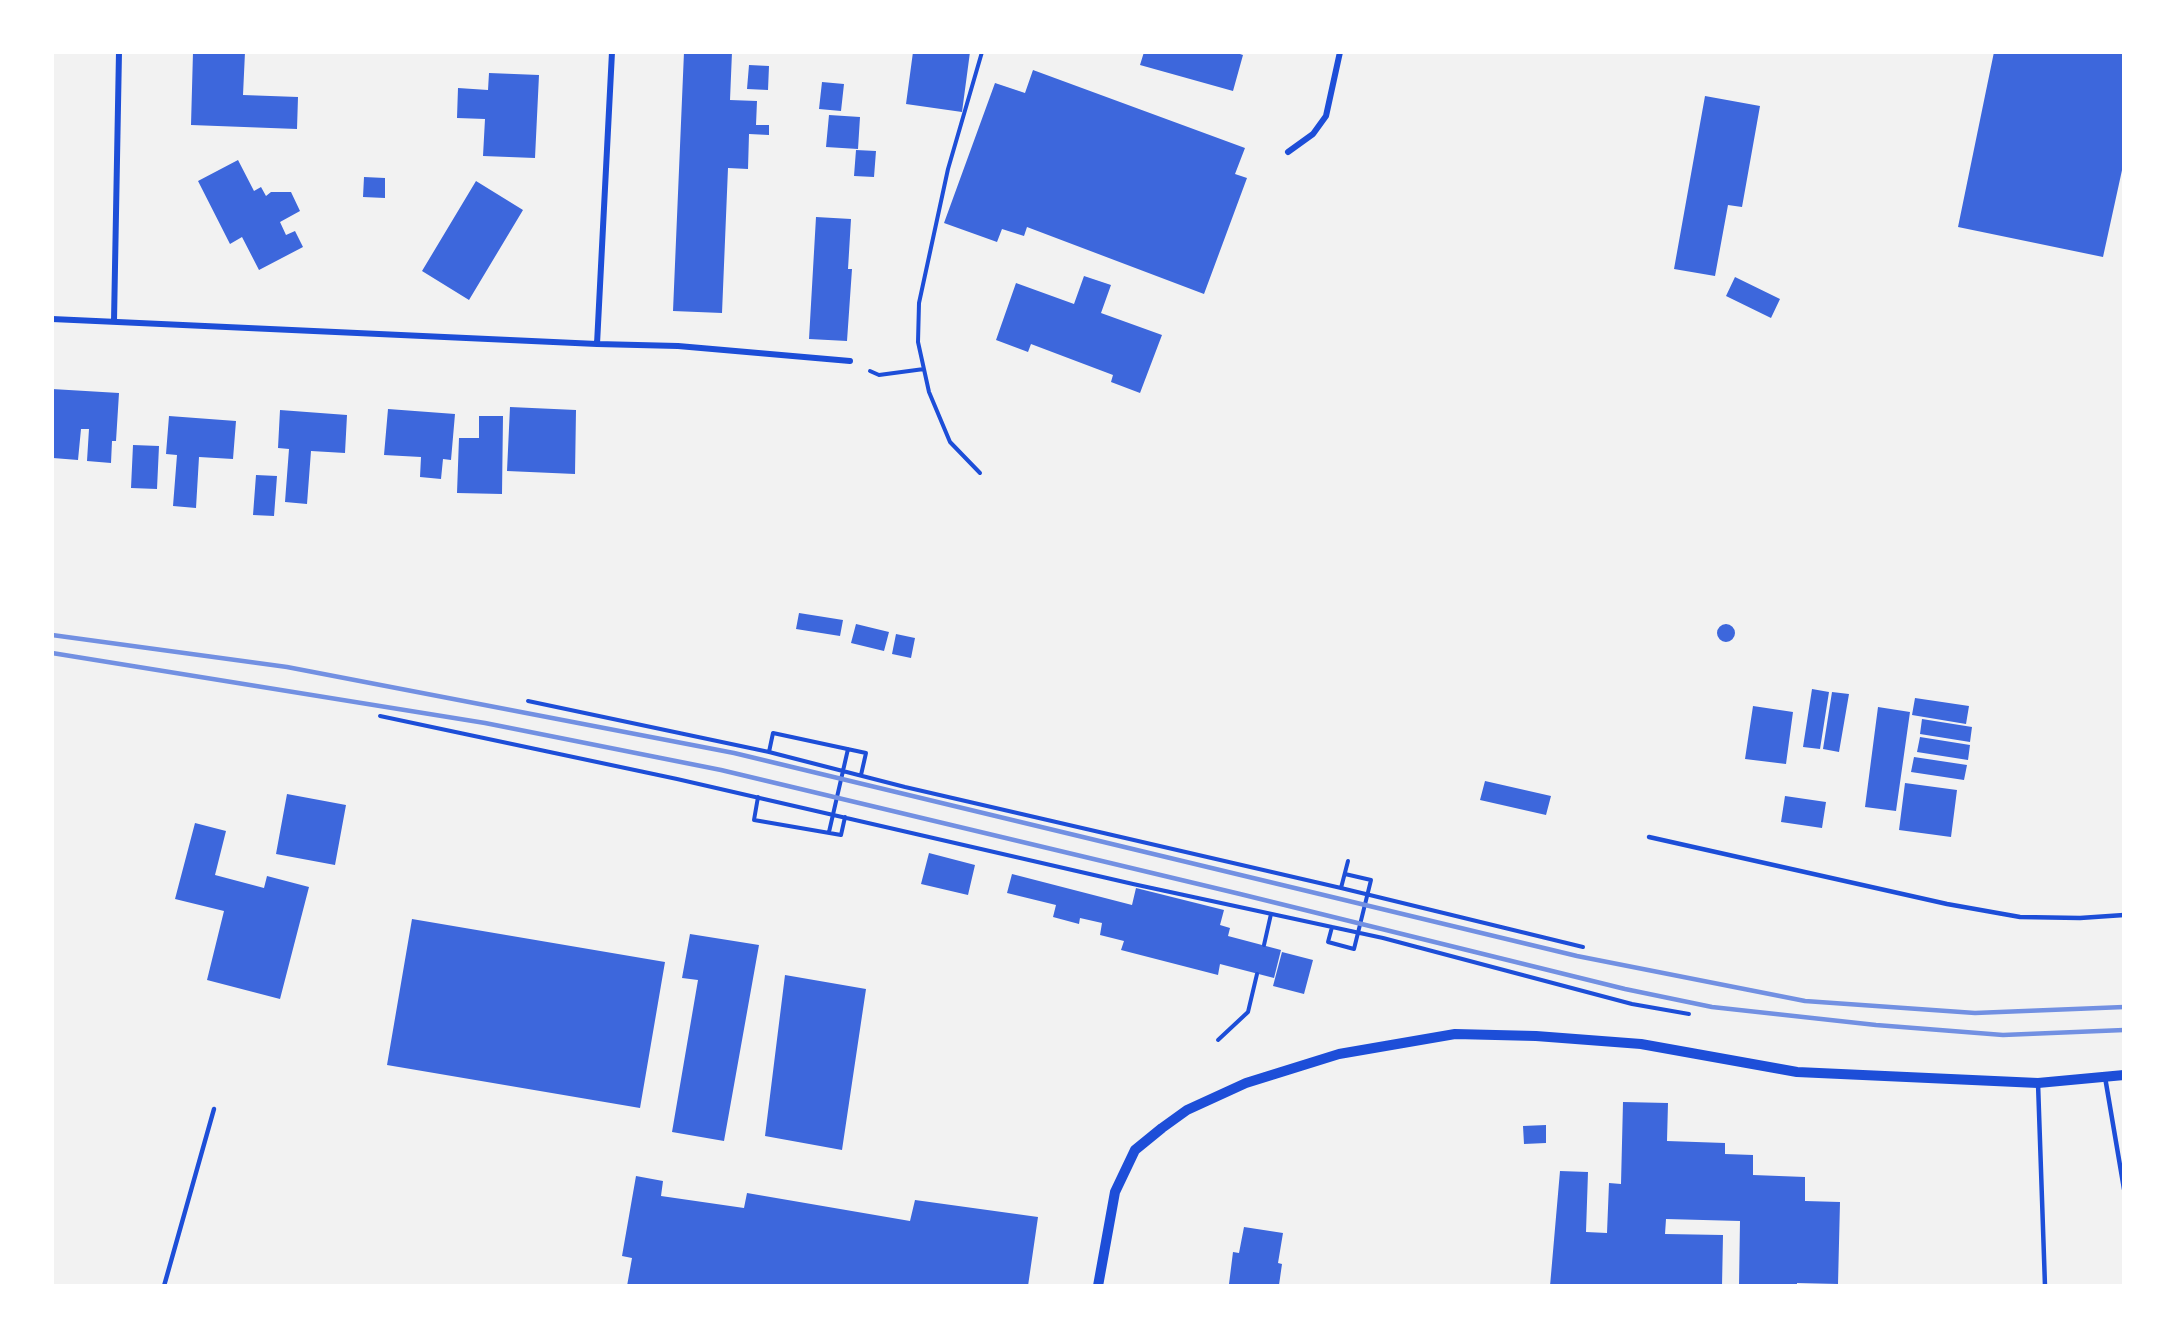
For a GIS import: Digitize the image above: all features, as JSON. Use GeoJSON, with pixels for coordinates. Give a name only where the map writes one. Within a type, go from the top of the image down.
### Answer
{"type":"FeatureCollection","features":[{"type":"Feature","properties":{"kind":"street"},"geometry":{"type":"LineString","coordinates":[[114,321],[119,52]]}},
{"type":"Feature","properties":{"kind":"street"},"geometry":{"type":"LineString","coordinates":[[597,344],[612,52]]}},
{"type":"Feature","properties":{"kind":"street"},"geometry":{"type":"LineString","coordinates":[[1288,152],[1313,134],[1326,116],[1340,52]]}},
{"type":"Feature","properties":{"kind":"street"},"geometry":{"type":"LineString","coordinates":[[52,319],[678,346],[850,361]]}},
{"type":"Feature","properties":{"kind":"street"},"geometry":{"type":"LineString","coordinates":[[1098,1286],[1116,1192],[1135,1150],[1188,1110],[1246,1083],[1339,1054],[1455,1034],[1536,1036],[1641,1044],[1797,1072],[2038,1083],[2124,1075]]}},
{"type":"Feature","properties":{"kind":"lane"},"geometry":{"type":"LineString","coordinates":[[1649,837],[1947,904],[2020,917],[2080,918],[2124,915]]}},
{"type":"Feature","properties":{"kind":"lane"},"geometry":{"type":"LineString","coordinates":[[2105,1077],[2124,1189]]}},
{"type":"Feature","properties":{"kind":"lane"},"geometry":{"type":"LineString","coordinates":[[2038,1083],[2045,1286]]}},
{"type":"Feature","properties":{"kind":"lane"},"geometry":{"type":"LineString","coordinates":[[164,1286],[214,1109]]}},
{"type":"Feature","properties":{"kind":"path"},"geometry":{"type":"LineString","coordinates":[[980,473],[950,442],[929,392],[918,342],[919,303],[948,169],[982,52]]}},
{"type":"Feature","properties":{"kind":"path"},"geometry":{"type":"LineString","coordinates":[[850,361],[879,375],[924,369]]}},
{"type":"Feature","properties":{"kind":"path"},"geometry":{"type":"LineString","coordinates":[[528,701],[769,752],[1583,947]]}},
{"type":"Feature","properties":{"kind":"path"},"geometry":{"type":"LineString","coordinates":[[380,716],[758,797],[1383,938],[1632,1004],[1689,1014]]}},
{"type":"Feature","properties":{"kind":"path"},"geometry":{"type":"LineString","coordinates":[[769,752],[773,733],[866,753],[861,775]]}},
{"type":"Feature","properties":{"kind":"path"},"geometry":{"type":"LineString","coordinates":[[829,832],[848,749]]}},
{"type":"Feature","properties":{"kind":"path"},"geometry":{"type":"LineString","coordinates":[[758,797],[754,820],[841,835],[845,817]]}},
{"type":"Feature","properties":{"kind":"path"},"geometry":{"type":"LineString","coordinates":[[1341,888],[1348,861]]}},
{"type":"Feature","properties":{"kind":"path"},"geometry":{"type":"LineString","coordinates":[[1332,927],[1328,942],[1354,949],[1371,880],[1345,874]]}},
{"type":"Feature","properties":{"kind":"path"},"geometry":{"type":"LineString","coordinates":[[1264,945],[1271,914]]}},
{"type":"Feature","properties":{"kind":"path"},"geometry":{"type":"LineString","coordinates":[[1218,1040],[1248,1012],[1257,974]]}},
{"type":"Feature","properties":{"kind":"building"},"geometry":{"type":"Polygon","coordinates":[[[193,52],[245,52],[243,95],[298,97],[297,129],[191,125],[193,52]]]}},
{"type":"Feature","properties":{"kind":"building"},"geometry":{"type":"Polygon","coordinates":[[[684,52],[732,52],[730,100],[757,101],[756,125],[769,125],[769,135],[749,134],[748,169],[728,168],[722,313],[673,311],[684,52]]]}},
{"type":"Feature","properties":{"kind":"building"},"geometry":{"type":"Polygon","coordinates":[[[913,52],[970,52],[962,112],[906,104],[913,52]]]}},
{"type":"Feature","properties":{"kind":"building"},"geometry":{"type":"Polygon","coordinates":[[[1144,52],[1234,52],[1243,55],[1233,91],[1140,65],[1144,52]]]}},
{"type":"Feature","properties":{"kind":"building"},"geometry":{"type":"Polygon","coordinates":[[[1994,52],[2124,52],[2124,161],[2103,257],[1958,227],[1994,52]]]}},
{"type":"Feature","properties":{"kind":"building"},"geometry":{"type":"Polygon","coordinates":[[[749,65],[769,66],[768,90],[747,89],[749,65]]]}},
{"type":"Feature","properties":{"kind":"building"},"geometry":{"type":"Polygon","coordinates":[[[1033,70],[1245,148],[1235,174],[1247,178],[1204,294],[1027,227],[1024,236],[1002,229],[997,242],[944,223],[995,83],[1025,93],[1033,70]]]}},
{"type":"Feature","properties":{"kind":"building"},"geometry":{"type":"Polygon","coordinates":[[[489,73],[539,75],[535,158],[483,156],[485,119],[457,118],[458,88],[488,90],[489,73]]]}},
{"type":"Feature","properties":{"kind":"building"},"geometry":{"type":"Polygon","coordinates":[[[822,82],[844,84],[841,111],[819,109],[822,82]]]}},
{"type":"Feature","properties":{"kind":"building"},"geometry":{"type":"Polygon","coordinates":[[[1705,96],[1760,106],[1742,207],[1728,205],[1715,276],[1674,269],[1705,96]]]}},
{"type":"Feature","properties":{"kind":"building"},"geometry":{"type":"Polygon","coordinates":[[[829,115],[860,117],[858,149],[826,147],[829,115]]]}},
{"type":"Feature","properties":{"kind":"building"},"geometry":{"type":"Polygon","coordinates":[[[856,150],[876,151],[874,177],[854,176],[856,150]]]}},
{"type":"Feature","properties":{"kind":"building"},"geometry":{"type":"Polygon","coordinates":[[[238,160],[254,191],[261,187],[266,196],[271,192],[291,192],[300,211],[280,222],[286,235],[295,231],[303,247],[259,270],[242,237],[230,244],[198,181],[238,160]]]}},
{"type":"Feature","properties":{"kind":"building"},"geometry":{"type":"Polygon","coordinates":[[[364,177],[385,178],[385,198],[363,197],[364,177]]]}},
{"type":"Feature","properties":{"kind":"building"},"geometry":{"type":"Polygon","coordinates":[[[476,181],[523,210],[469,300],[422,271],[476,181]]]}},
{"type":"Feature","properties":{"kind":"building"},"geometry":{"type":"Polygon","coordinates":[[[816,217],[851,219],[848,269],[852,269],[847,341],[809,339],[816,217]]]}},
{"type":"Feature","properties":{"kind":"building"},"geometry":{"type":"Polygon","coordinates":[[[1084,276],[1111,285],[1101,313],[1162,335],[1140,393],[1111,382],[1113,375],[1031,344],[1028,352],[996,340],[1016,283],[1074,304],[1084,276]]]}},
{"type":"Feature","properties":{"kind":"building"},"geometry":{"type":"Polygon","coordinates":[[[1735,277],[1780,299],[1771,318],[1726,296],[1735,277]]]}},
{"type":"Feature","properties":{"kind":"building"},"geometry":{"type":"Polygon","coordinates":[[[52,389],[119,393],[116,441],[112,441],[111,463],[87,461],[89,429],[81,429],[78,460],[53,458],[52,389]]]}},
{"type":"Feature","properties":{"kind":"building"},"geometry":{"type":"Polygon","coordinates":[[[510,407],[576,410],[575,474],[507,471],[510,407]]]}},
{"type":"Feature","properties":{"kind":"building"},"geometry":{"type":"Polygon","coordinates":[[[388,409],[455,414],[451,460],[443,459],[441,479],[420,477],[421,457],[384,455],[388,409]]]}},
{"type":"Feature","properties":{"kind":"building"},"geometry":{"type":"Polygon","coordinates":[[[280,410],[347,415],[345,453],[311,451],[307,504],[285,502],[289,449],[278,448],[280,410]]]}},
{"type":"Feature","properties":{"kind":"building"},"geometry":{"type":"Polygon","coordinates":[[[169,416],[236,421],[233,459],[199,457],[196,508],[173,506],[177,455],[166,454],[169,416]]]}},
{"type":"Feature","properties":{"kind":"building"},"geometry":{"type":"Polygon","coordinates":[[[479,416],[503,416],[502,494],[457,493],[459,438],[479,438],[479,416]]]}},
{"type":"Feature","properties":{"kind":"building"},"geometry":{"type":"Polygon","coordinates":[[[133,445],[159,446],[157,489],[131,488],[133,445]]]}},
{"type":"Feature","properties":{"kind":"building"},"geometry":{"type":"Polygon","coordinates":[[[256,475],[277,476],[274,516],[253,515],[256,475]]]}},
{"type":"Feature","properties":{"kind":"building"},"geometry":{"type":"Polygon","coordinates":[[[799,613],[843,620],[840,636],[796,629],[799,613]]]}},
{"type":"Feature","properties":{"kind":"building"},"geometry":{"type":"Polygon","coordinates":[[[856,624],[889,632],[884,651],[851,643],[856,624]]]}},
{"type":"Feature","properties":{"kind":"building"},"geometry":{"type":"Polygon","coordinates":[[[1722,624],[1730,624],[1735,629],[1733,640],[1722,642],[1717,637],[1717,629],[1722,624]]]}},
{"type":"Feature","properties":{"kind":"building"},"geometry":{"type":"Polygon","coordinates":[[[896,634],[915,638],[911,658],[892,654],[896,634]]]}},
{"type":"Feature","properties":{"kind":"building"},"geometry":{"type":"Polygon","coordinates":[[[1812,689],[1829,692],[1820,749],[1803,747],[1812,689]]]}},
{"type":"Feature","properties":{"kind":"building"},"geometry":{"type":"Polygon","coordinates":[[[1832,692],[1849,694],[1839,752],[1823,749],[1832,692]]]}},
{"type":"Feature","properties":{"kind":"building"},"geometry":{"type":"Polygon","coordinates":[[[1915,698],[1969,706],[1966,724],[1912,715],[1915,698]]]}},
{"type":"Feature","properties":{"kind":"building"},"geometry":{"type":"Polygon","coordinates":[[[1753,706],[1793,712],[1786,764],[1745,759],[1753,706]]]}},
{"type":"Feature","properties":{"kind":"building"},"geometry":{"type":"Polygon","coordinates":[[[1878,707],[1910,712],[1896,811],[1865,807],[1878,707]]]}},
{"type":"Feature","properties":{"kind":"building"},"geometry":{"type":"Polygon","coordinates":[[[1922,719],[1972,727],[1970,742],[1920,734],[1922,719]]]}},
{"type":"Feature","properties":{"kind":"building"},"geometry":{"type":"Polygon","coordinates":[[[1920,737],[1970,745],[1968,760],[1917,752],[1920,737]]]}},
{"type":"Feature","properties":{"kind":"building"},"geometry":{"type":"Polygon","coordinates":[[[1914,757],[1967,765],[1964,780],[1911,772],[1914,757]]]}},
{"type":"Feature","properties":{"kind":"building"},"geometry":{"type":"Polygon","coordinates":[[[1485,781],[1551,796],[1546,815],[1480,800],[1485,781]]]}},
{"type":"Feature","properties":{"kind":"building"},"geometry":{"type":"Polygon","coordinates":[[[1905,783],[1957,790],[1951,837],[1899,830],[1905,783]]]}},
{"type":"Feature","properties":{"kind":"building"},"geometry":{"type":"Polygon","coordinates":[[[287,794],[346,805],[335,865],[276,854],[287,794]]]}},
{"type":"Feature","properties":{"kind":"building"},"geometry":{"type":"Polygon","coordinates":[[[1785,796],[1826,802],[1822,828],[1781,822],[1785,796]]]}},
{"type":"Feature","properties":{"kind":"building"},"geometry":{"type":"Polygon","coordinates":[[[195,823],[226,831],[215,875],[264,888],[267,876],[309,887],[280,999],[207,980],[224,911],[175,899],[195,823]]]}},
{"type":"Feature","properties":{"kind":"building"},"geometry":{"type":"Polygon","coordinates":[[[929,853],[975,865],[968,895],[921,884],[929,853]]]}},
{"type":"Feature","properties":{"kind":"building"},"geometry":{"type":"Polygon","coordinates":[[[1012,874],[1132,905],[1136,888],[1224,910],[1220,925],[1230,928],[1228,936],[1281,950],[1274,978],[1220,964],[1218,975],[1121,950],[1124,941],[1100,935],[1102,923],[1080,918],[1079,924],[1053,917],[1056,905],[1007,893],[1012,874]]]}},
{"type":"Feature","properties":{"kind":"building"},"geometry":{"type":"Polygon","coordinates":[[[412,919],[665,962],[640,1108],[387,1065],[412,919]]]}},
{"type":"Feature","properties":{"kind":"building"},"geometry":{"type":"Polygon","coordinates":[[[690,934],[759,945],[724,1141],[672,1132],[698,980],[682,978],[690,934]]]}},
{"type":"Feature","properties":{"kind":"building"},"geometry":{"type":"Polygon","coordinates":[[[1282,952],[1313,960],[1304,994],[1273,986],[1282,952]]]}},
{"type":"Feature","properties":{"kind":"building"},"geometry":{"type":"Polygon","coordinates":[[[785,975],[866,989],[842,1150],[765,1136],[785,975]]]}},
{"type":"Feature","properties":{"kind":"building"},"geometry":{"type":"Polygon","coordinates":[[[1623,1102],[1668,1103],[1667,1141],[1725,1143],[1725,1154],[1753,1155],[1753,1175],[1805,1177],[1805,1201],[1840,1202],[1838,1284],[1797,1283],[1797,1286],[1739,1286],[1740,1221],[1666,1219],[1665,1234],[1723,1235],[1722,1286],[1550,1286],[1560,1171],[1588,1172],[1586,1232],[1607,1233],[1609,1183],[1621,1184],[1623,1102]]]}},
{"type":"Feature","properties":{"kind":"building"},"geometry":{"type":"Polygon","coordinates":[[[1546,1125],[1546,1143],[1524,1144],[1523,1126],[1546,1125]]]}},
{"type":"Feature","properties":{"kind":"building"},"geometry":{"type":"Polygon","coordinates":[[[636,1176],[663,1181],[661,1196],[744,1208],[747,1193],[910,1221],[915,1200],[1038,1217],[1028,1286],[627,1286],[632,1258],[622,1256],[636,1176]]]}},
{"type":"Feature","properties":{"kind":"building"},"geometry":{"type":"Polygon","coordinates":[[[1244,1227],[1283,1233],[1278,1263],[1282,1264],[1279,1285],[1229,1284],[1233,1252],[1239,1253],[1244,1227]]]}},
{"type":"Feature","properties":{"kind":"railway"},"geometry":{"type":"LineString","coordinates":[[52,635],[287,667],[734,753],[1577,956],[1805,1001],[1975,1013],[2124,1007]]}},
{"type":"Feature","properties":{"kind":"railway"},"geometry":{"type":"LineString","coordinates":[[52,653],[485,723],[721,770],[1625,989],[1712,1007],[1876,1025],[2003,1035],[2124,1030]]}}]}
